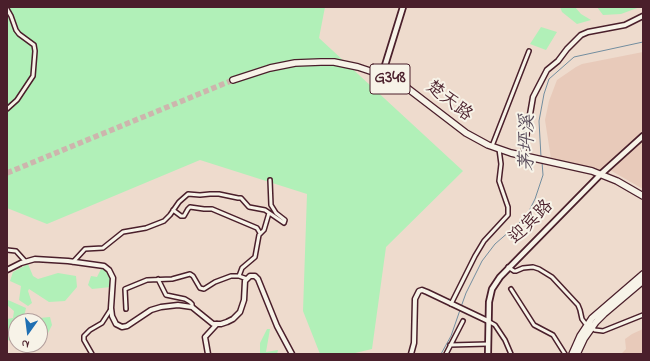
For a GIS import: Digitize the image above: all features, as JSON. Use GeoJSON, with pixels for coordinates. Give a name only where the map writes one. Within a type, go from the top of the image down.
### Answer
{"type":"FeatureCollection","features":[{"type":"Feature","properties":{"kind":"highway","name":"楚天路"},"geometry":{"type":"LineString","coordinates":[[234,80],[282,65],[308,62],[346,64],[382,75],[417,95],[466,133],[492,147],[499,150],[556,162],[601,174],[618,181],[643,196]]}},
{"type":"Feature","properties":{"kind":"highway"},"geometry":{"type":"LineString","coordinates":[[572,354],[580,336],[600,310],[643,274]]}},
{"type":"Feature","properties":{"kind":"highway"},"geometry":{"type":"LineString","coordinates":[[577,354],[589,326],[643,281]]}},
{"type":"Feature","properties":{"kind":"main road"},"geometry":{"type":"LineString","coordinates":[[382,75],[403,7]]}},
{"type":"Feature","properties":{"kind":"main road","name":"迎宾路"},"geometry":{"type":"LineString","coordinates":[[488,354],[489,302],[492,289],[500,277],[508,267],[601,174],[643,136]]}},
{"type":"Feature","properties":{"kind":"street"},"geometry":{"type":"LineString","coordinates":[[7,10],[12,16],[16,30],[34,45],[35,51],[33,76],[17,100],[7,109]]}},
{"type":"Feature","properties":{"kind":"street"},"geometry":{"type":"LineString","coordinates":[[523,155],[533,97],[547,70],[558,61],[567,49],[581,35],[588,32],[625,25],[643,16]]}},
{"type":"Feature","properties":{"kind":"street"},"geometry":{"type":"LineString","coordinates":[[492,147],[529,51]]}},
{"type":"Feature","properties":{"kind":"street"},"geometry":{"type":"LineString","coordinates":[[453,304],[475,256],[484,241],[508,215],[508,207],[499,181],[501,164],[499,150]]}},
{"type":"Feature","properties":{"kind":"street"},"geometry":{"type":"LineString","coordinates":[[73,262],[85,249],[103,248],[123,232],[146,228],[164,220],[188,194],[210,194],[241,198],[249,207],[265,210],[282,223],[285,223],[284,220],[276,213],[272,205],[270,180]]}},
{"type":"Feature","properties":{"kind":"street"},"geometry":{"type":"LineString","coordinates":[[173,210],[181,216],[184,216],[190,207],[212,209],[257,228],[260,233]]}},
{"type":"Feature","properties":{"kind":"street"},"geometry":{"type":"LineString","coordinates":[[239,276],[242,268],[255,257],[257,239],[260,233],[264,230],[270,213]]}},
{"type":"Feature","properties":{"kind":"street"},"geometry":{"type":"LineString","coordinates":[[7,250],[16,251],[25,261]]}},
{"type":"Feature","properties":{"kind":"street"},"geometry":{"type":"LineString","coordinates":[[7,270],[25,261],[40,259],[101,266],[109,270],[113,278],[111,308],[115,322],[122,327],[127,326],[156,308],[178,305],[192,307]]}},
{"type":"Feature","properties":{"kind":"street"},"geometry":{"type":"LineString","coordinates":[[508,267],[514,271],[533,267],[552,277],[578,305],[582,319],[589,326],[599,331],[604,331],[643,315]]}},
{"type":"Feature","properties":{"kind":"street"},"geometry":{"type":"LineString","coordinates":[[126,309],[125,289],[136,286],[142,282],[158,279],[172,279],[190,274],[193,276],[200,288],[204,289],[228,277],[239,276],[247,279]]}},
{"type":"Feature","properties":{"kind":"street"},"geometry":{"type":"LineString","coordinates":[[158,279],[166,295],[186,299],[192,304],[192,307],[207,320],[213,324],[217,324],[230,321],[240,312],[244,300],[245,283],[247,279],[252,276],[258,278],[277,326],[292,354]]}},
{"type":"Feature","properties":{"kind":"street"},"geometry":{"type":"LineString","coordinates":[[511,289],[534,325],[553,335],[565,354]]}},
{"type":"Feature","properties":{"kind":"street"},"geometry":{"type":"LineString","coordinates":[[411,354],[414,343],[415,300],[418,292],[422,290],[495,325],[505,340],[511,354]]}},
{"type":"Feature","properties":{"kind":"street"},"geometry":{"type":"LineString","coordinates":[[92,354],[84,340],[84,336],[90,330],[102,323],[111,308]]}},
{"type":"Feature","properties":{"kind":"street"},"geometry":{"type":"LineString","coordinates":[[446,354],[463,321]]}},
{"type":"Feature","properties":{"kind":"street"},"geometry":{"type":"LineString","coordinates":[[208,354],[205,337],[217,324]]}},
{"type":"Feature","properties":{"kind":"street"},"geometry":{"type":"LineString","coordinates":[[450,344],[488,344]]}},
{"type":"Feature","properties":{"kind":"shaded area"},"geometry":{"type":"Polygon","coordinates":[[[643,52],[643,135],[600,172],[551,159],[545,120],[549,101],[557,80],[582,64],[643,52]]]}},
{"type":"Feature","properties":{"kind":"shaded area"},"geometry":{"type":"Polygon","coordinates":[[[643,141],[643,189],[610,170],[643,141]]]}},
{"type":"Feature","properties":{"kind":"shaded area"},"geometry":{"type":"Polygon","coordinates":[[[643,329],[643,354],[621,354],[626,349],[625,339],[643,329]]]}},
{"type":"Feature","properties":{"kind":"green space"},"geometry":{"type":"Polygon","coordinates":[[[7,7],[325,7],[319,38],[463,171],[386,247],[372,349],[351,354],[320,354],[303,311],[307,194],[200,160],[47,224],[7,208],[7,7]]]}},
{"type":"Feature","properties":{"kind":"green space"},"geometry":{"type":"Polygon","coordinates":[[[560,7],[575,7],[581,14],[591,20],[577,24],[562,12],[560,7]]]}},
{"type":"Feature","properties":{"kind":"green space"},"geometry":{"type":"Polygon","coordinates":[[[597,7],[640,7],[621,14],[603,15],[597,7]]]}},
{"type":"Feature","properties":{"kind":"green space"},"geometry":{"type":"Polygon","coordinates":[[[541,27],[557,32],[546,50],[530,44],[541,27]]]}},
{"type":"Feature","properties":{"kind":"green space"},"geometry":{"type":"Polygon","coordinates":[[[28,264],[33,276],[38,279],[58,273],[76,276],[77,287],[65,301],[49,302],[29,289],[28,291],[32,303],[28,306],[19,300],[21,286],[10,281],[13,272],[28,264]]]}},
{"type":"Feature","properties":{"kind":"green space"},"geometry":{"type":"Polygon","coordinates":[[[101,269],[106,269],[110,276],[111,287],[92,289],[88,285],[91,276],[97,277],[101,269]]]}},
{"type":"Feature","properties":{"kind":"green space"},"geometry":{"type":"Polygon","coordinates":[[[8,300],[26,308],[25,313],[14,313],[14,311],[7,305],[8,300]]]}},
{"type":"Feature","properties":{"kind":"green space"},"geometry":{"type":"Polygon","coordinates":[[[48,317],[50,317],[52,325],[48,333],[48,317]]]}},
{"type":"Feature","properties":{"kind":"green space"},"geometry":{"type":"Polygon","coordinates":[[[8,319],[8,340],[7,340],[8,319]]]}},
{"type":"Feature","properties":{"kind":"green space"},"geometry":{"type":"Polygon","coordinates":[[[267,329],[270,329],[266,352],[278,350],[277,354],[260,354],[260,343],[267,329]]]}},
{"type":"Feature","properties":{"kind":"waterway","name":"茅坪溪"},"geometry":{"type":"LineString","coordinates":[[541,157],[539,121],[544,94],[549,79],[574,57],[643,42]]}},
{"type":"Feature","properties":{"kind":"waterway","name":"茅坪溪"},"geometry":{"type":"LineString","coordinates":[[461,307],[466,293],[482,261],[495,244],[526,217],[535,199],[543,175],[542,162]]}},
{"type":"Feature","properties":{"kind":"waterway","name":"茅坪溪"},"geometry":{"type":"LineString","coordinates":[[441,354],[451,336],[460,310]]}},
{"type":"Feature","properties":{"kind":"tunnel"},"geometry":{"type":"LineString","coordinates":[[7,173],[233,80]]}}]}
